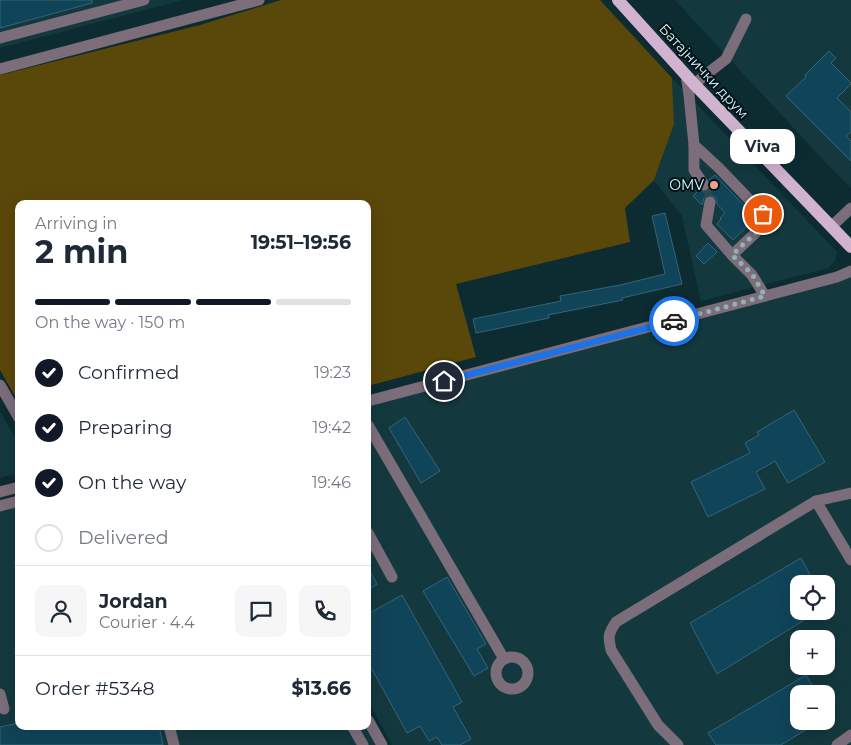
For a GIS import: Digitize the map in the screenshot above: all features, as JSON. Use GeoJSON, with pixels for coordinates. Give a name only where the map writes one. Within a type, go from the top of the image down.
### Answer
{"type":"FeatureCollection","features":[{"type":"Feature","properties":{"kind":"main road","name":"Батајнички друм"},"geometry":{"type":"LineString","coordinates":[[618,0],[690,79],[851,247]]}},
{"type":"Feature","properties":{"kind":"street"},"geometry":{"type":"LineString","coordinates":[[0,38],[144,0]]}},
{"type":"Feature","properties":{"kind":"street"},"geometry":{"type":"LineString","coordinates":[[0,68],[259,0]]}},
{"type":"Feature","properties":{"kind":"street"},"geometry":{"type":"LineString","coordinates":[[704,185],[694,170],[694,145],[689,94],[690,79],[726,59],[746,19]]}},
{"type":"Feature","properties":{"kind":"street"},"geometry":{"type":"LineString","coordinates":[[694,145],[765,218],[764,225],[732,255]]}},
{"type":"Feature","properties":{"kind":"street"},"geometry":{"type":"LineString","coordinates":[[710,202],[706,225],[732,255],[752,274],[765,296]]}},
{"type":"Feature","properties":{"kind":"street"},"geometry":{"type":"LineString","coordinates":[[831,227],[851,208]]}},
{"type":"Feature","properties":{"kind":"street"},"geometry":{"type":"LineString","coordinates":[[371,400],[837,277],[851,271]]}},
{"type":"Feature","properties":{"kind":"street"},"geometry":{"type":"LineString","coordinates":[[0,385],[15,411]]}},
{"type":"Feature","properties":{"kind":"street"},"geometry":{"type":"LineString","coordinates":[[371,430],[504,659]]}},
{"type":"Feature","properties":{"kind":"street"},"geometry":{"type":"LineString","coordinates":[[0,492],[15,488]]}},
{"type":"Feature","properties":{"kind":"street"},"geometry":{"type":"LineString","coordinates":[[678,745],[658,725],[611,650],[608,637],[610,630],[616,622],[816,501],[851,493]]}},
{"type":"Feature","properties":{"kind":"street"},"geometry":{"type":"LineString","coordinates":[[816,501],[851,560]]}},
{"type":"Feature","properties":{"kind":"street"},"geometry":{"type":"LineString","coordinates":[[0,506],[15,502]]}},
{"type":"Feature","properties":{"kind":"street"},"geometry":{"type":"LineString","coordinates":[[371,538],[392,577]]}},
{"type":"Feature","properties":{"kind":"street"},"geometry":{"type":"LineString","coordinates":[[0,694],[4,709]]}},
{"type":"Feature","properties":{"kind":"street"},"geometry":{"type":"LineString","coordinates":[[371,725],[382,745]]}},
{"type":"Feature","properties":{"kind":"street"},"geometry":{"type":"LineString","coordinates":[[170,730],[174,745]]}},
{"type":"Feature","properties":{"kind":"street"},"geometry":{"type":"LineString","coordinates":[[354,730],[363,745]]}},
{"type":"Feature","properties":{"kind":"street"},"geometry":{"type":"LineString","coordinates":[[837,745],[851,735]]}},
{"type":"Feature","properties":{"kind":"shaded area"},"geometry":{"type":"Polygon","coordinates":[[[0,0],[183,0],[0,48],[0,0]]]}},
{"type":"Feature","properties":{"kind":"shaded area"},"geometry":{"type":"Polygon","coordinates":[[[281,0],[600,0],[672,78],[674,124],[654,180],[625,208],[630,242],[456,284],[476,357],[371,385],[371,200],[15,200],[15,396],[0,370],[0,75],[200,25],[281,0]]]}},
{"type":"Feature","properties":{"kind":"shaded area"},"geometry":{"type":"Polygon","coordinates":[[[675,0],[851,0],[851,188],[828,165],[675,0]]]}},
{"type":"Feature","properties":{"kind":"shaded area"},"geometry":{"type":"Polygon","coordinates":[[[672,78],[837,252],[835,261],[828,268],[701,301],[682,216],[654,180],[674,124],[672,78]]]}},
{"type":"Feature","properties":{"kind":"shaded area"},"geometry":{"type":"Polygon","coordinates":[[[851,276],[851,745],[392,745],[371,706],[371,404],[851,276]]]}},
{"type":"Feature","properties":{"kind":"shaded area"},"geometry":{"type":"Polygon","coordinates":[[[0,412],[15,437],[15,474],[0,478],[0,412]]]}},
{"type":"Feature","properties":{"kind":"shaded area"},"geometry":{"type":"Polygon","coordinates":[[[15,496],[15,730],[371,730],[381,745],[0,745],[0,499],[15,496]]]}},
{"type":"Feature","properties":{"kind":"building"},"geometry":{"type":"Polygon","coordinates":[[[0,0],[92,0],[92,3],[0,28],[0,0]]]}},
{"type":"Feature","properties":{"kind":"building"},"geometry":{"type":"Polygon","coordinates":[[[829,51],[836,58],[831,63],[851,83],[837,98],[851,112],[851,132],[846,136],[851,141],[851,161],[786,96],[829,51]]]}},
{"type":"Feature","properties":{"kind":"building"},"geometry":{"type":"Polygon","coordinates":[[[715,175],[756,218],[733,240],[717,224],[725,213],[717,204],[715,197],[707,195],[702,205],[693,196],[699,190],[709,191],[711,185],[709,180],[715,175]]]}},
{"type":"Feature","properties":{"kind":"building"},"geometry":{"type":"Polygon","coordinates":[[[665,213],[682,284],[622,298],[623,300],[548,315],[549,318],[476,333],[473,319],[561,301],[560,296],[620,285],[665,274],[652,216],[665,213]]]}},
{"type":"Feature","properties":{"kind":"building"},"geometry":{"type":"Polygon","coordinates":[[[708,243],[717,252],[704,264],[696,256],[708,243]]]}},
{"type":"Feature","properties":{"kind":"building"},"geometry":{"type":"Polygon","coordinates":[[[794,410],[825,462],[788,483],[775,461],[756,472],[765,489],[708,517],[691,482],[750,453],[745,443],[759,435],[757,432],[794,410]]]}},
{"type":"Feature","properties":{"kind":"building"},"geometry":{"type":"Polygon","coordinates":[[[405,417],[440,471],[421,483],[389,428],[405,417]]]}},
{"type":"Feature","properties":{"kind":"building"},"geometry":{"type":"Polygon","coordinates":[[[801,558],[810,575],[790,575],[790,620],[804,620],[717,674],[690,623],[801,558]]]}},
{"type":"Feature","properties":{"kind":"building"},"geometry":{"type":"Polygon","coordinates":[[[371,573],[377,584],[371,588],[371,573]]]}},
{"type":"Feature","properties":{"kind":"building"},"geometry":{"type":"Polygon","coordinates":[[[447,577],[486,644],[477,649],[488,668],[474,676],[423,591],[447,577]]]}},
{"type":"Feature","properties":{"kind":"building"},"geometry":{"type":"Polygon","coordinates":[[[402,595],[462,702],[453,707],[471,739],[460,745],[442,745],[437,737],[429,741],[420,726],[407,733],[371,667],[371,612],[402,595]]]}},
{"type":"Feature","properties":{"kind":"building"},"geometry":{"type":"Polygon","coordinates":[[[806,675],[812,685],[790,685],[790,730],[805,730],[781,745],[716,745],[708,733],[806,675]]]}},
{"type":"Feature","properties":{"kind":"building"},"geometry":{"type":"Polygon","coordinates":[[[15,724],[15,730],[160,730],[163,745],[0,745],[0,727],[15,724]]]}},
{"type":"Feature","properties":{"kind":"tunnel"},"geometry":{"type":"LineString","coordinates":[[704,185],[712,196],[710,202]]}},
{"type":"Feature","properties":{"kind":"way so far"},"geometry":{"type":"LineString","coordinates":[[674,321],[765,296],[752,274],[732,255],[764,225],[766,222],[763,214]]}},
{"type":"Feature","properties":{"kind":"place","name":"OMV"},"geometry":{"type":"Point","coordinates":[714,185]}},
{"type":"Feature","properties":{"kind":"place","name":"Viva"},"geometry":{"type":"Point","coordinates":[763,214]}},
{"type":"Feature","properties":{"kind":"route"},"geometry":{"type":"LineString","coordinates":[[444,381],[674,321]]}}]}
